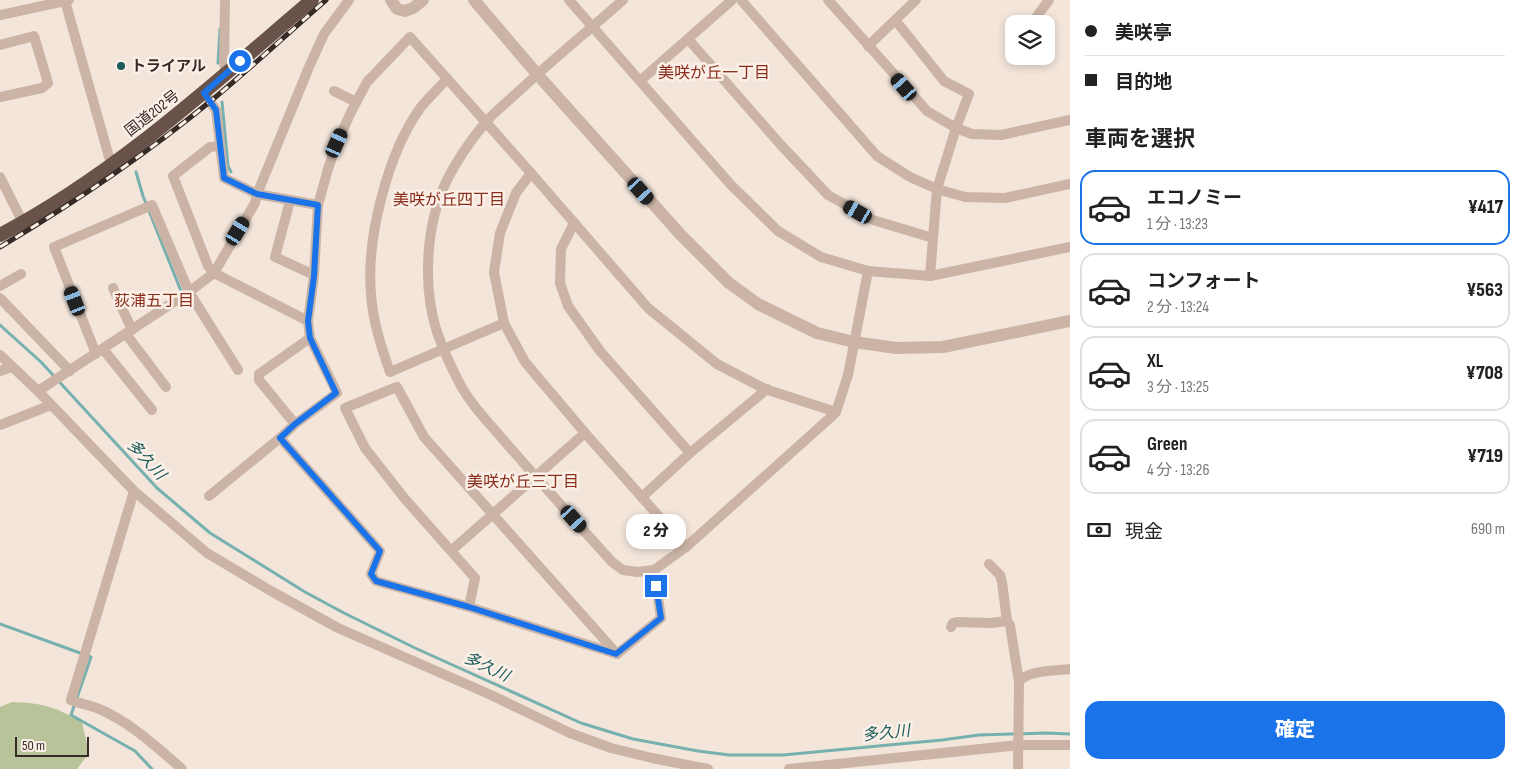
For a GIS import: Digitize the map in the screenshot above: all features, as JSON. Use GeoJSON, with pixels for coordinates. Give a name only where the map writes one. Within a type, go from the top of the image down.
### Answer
{"type":"FeatureCollection","features":[{"type":"Feature","properties":{"kind":"highway","name":"国道202号"},"geometry":{"type":"LineString","coordinates":[[0,235],[23,223],[113,164],[204,93],[312,0]]}},
{"type":"Feature","properties":{"kind":"street"},"geometry":{"type":"LineString","coordinates":[[0,15],[67,0],[109,157],[113,164]]}},
{"type":"Feature","properties":{"kind":"street"},"geometry":{"type":"LineString","coordinates":[[225,0],[224,63],[226,73]]}},
{"type":"Feature","properties":{"kind":"street"},"geometry":{"type":"LineString","coordinates":[[38,392],[189,292],[214,273],[255,203],[257,194],[324,34],[349,0]]}},
{"type":"Feature","properties":{"kind":"street"},"geometry":{"type":"LineString","coordinates":[[391,0],[397,9],[405,12],[423,0]]}},
{"type":"Feature","properties":{"kind":"street"},"geometry":{"type":"LineString","coordinates":[[474,0],[537,74],[680,234],[729,283],[758,304],[817,333],[854,342],[896,348],[943,347],[1070,321]]}},
{"type":"Feature","properties":{"kind":"street"},"geometry":{"type":"LineString","coordinates":[[569,0],[731,186],[778,231],[821,257],[868,271],[930,276],[1070,247]]}},
{"type":"Feature","properties":{"kind":"street"},"geometry":{"type":"LineString","coordinates":[[623,0],[537,74],[486,122],[459,158],[446,182],[430,234],[428,266],[436,330],[460,385],[474,406],[612,562],[623,570],[636,572],[654,570],[686,547],[832,418],[836,412],[848,375],[868,271]]}},
{"type":"Feature","properties":{"kind":"street"},"geometry":{"type":"LineString","coordinates":[[640,81],[732,0]]}},
{"type":"Feature","properties":{"kind":"street"},"geometry":{"type":"LineString","coordinates":[[741,0],[877,156],[910,177],[937,189],[965,197],[1005,198],[1070,184]]}},
{"type":"Feature","properties":{"kind":"street"},"geometry":{"type":"LineString","coordinates":[[828,0],[927,111],[956,128],[972,134],[1000,135],[1070,120]]}},
{"type":"Feature","properties":{"kind":"street"},"geometry":{"type":"LineString","coordinates":[[868,46],[916,0]]}},
{"type":"Feature","properties":{"kind":"street"},"geometry":{"type":"LineString","coordinates":[[1038,15],[1049,0]]}},
{"type":"Feature","properties":{"kind":"street"},"geometry":{"type":"LineString","coordinates":[[896,21],[944,81],[969,94],[937,189],[930,276]]}},
{"type":"Feature","properties":{"kind":"street"},"geometry":{"type":"LineString","coordinates":[[0,45],[34,36],[48,83],[42,88],[0,97]]}},
{"type":"Feature","properties":{"kind":"street"},"geometry":{"type":"LineString","coordinates":[[210,496],[295,424],[336,393],[310,338],[308,321],[314,276],[318,205],[337,143],[367,82],[410,38],[531,173],[648,308],[717,364],[767,389],[836,412]]}},
{"type":"Feature","properties":{"kind":"street"},"geometry":{"type":"LineString","coordinates":[[688,39],[780,144],[828,195],[872,220],[933,238]]}},
{"type":"Feature","properties":{"kind":"street"},"geometry":{"type":"LineString","coordinates":[[447,79],[422,106],[400,140],[376,216],[372,253],[371,293],[377,334],[390,372],[504,323]]}},
{"type":"Feature","properties":{"kind":"street"},"geometry":{"type":"LineString","coordinates":[[334,91],[356,102]]}},
{"type":"Feature","properties":{"kind":"street"},"geometry":{"type":"LineString","coordinates":[[204,93],[216,110],[224,178],[257,194],[318,205]]}},
{"type":"Feature","properties":{"kind":"street"},"geometry":{"type":"LineString","coordinates":[[219,146],[210,147],[173,176],[208,266],[214,273],[308,321]]}},
{"type":"Feature","properties":{"kind":"street"},"geometry":{"type":"LineString","coordinates":[[531,173],[516,193],[500,233],[494,272],[504,323],[525,362],[686,547]]}},
{"type":"Feature","properties":{"kind":"street"},"geometry":{"type":"LineString","coordinates":[[0,177],[23,223]]}},
{"type":"Feature","properties":{"kind":"street"},"geometry":{"type":"LineString","coordinates":[[290,201],[275,257],[314,276]]}},
{"type":"Feature","properties":{"kind":"street"},"geometry":{"type":"LineString","coordinates":[[152,410],[100,352],[54,247],[148,207],[189,292],[238,370]]}},
{"type":"Feature","properties":{"kind":"street"},"geometry":{"type":"LineString","coordinates":[[574,223],[561,249],[560,283],[568,306],[600,351],[690,453]]}},
{"type":"Feature","properties":{"kind":"street"},"geometry":{"type":"LineString","coordinates":[[0,286],[21,274]]}},
{"type":"Feature","properties":{"kind":"street"},"geometry":{"type":"LineString","coordinates":[[113,288],[129,332],[166,387]]}},
{"type":"Feature","properties":{"kind":"street"},"geometry":{"type":"LineString","coordinates":[[0,298],[70,371]]}},
{"type":"Feature","properties":{"kind":"street"},"geometry":{"type":"LineString","coordinates":[[295,424],[259,380],[259,374],[310,338]]}},
{"type":"Feature","properties":{"kind":"street"},"geometry":{"type":"LineString","coordinates":[[0,355],[134,491],[207,553],[271,591],[338,628],[578,736],[611,748],[708,769]]}},
{"type":"Feature","properties":{"kind":"street"},"geometry":{"type":"LineString","coordinates":[[0,371],[12,367]]}},
{"type":"Feature","properties":{"kind":"street"},"geometry":{"type":"LineString","coordinates":[[469,607],[475,578],[405,499],[365,448],[345,408],[397,387],[424,437],[616,654]]}},
{"type":"Feature","properties":{"kind":"street"},"geometry":{"type":"LineString","coordinates":[[642,497],[690,453],[767,389]]}},
{"type":"Feature","properties":{"kind":"street"},"geometry":{"type":"LineString","coordinates":[[0,425],[51,405]]}},
{"type":"Feature","properties":{"kind":"street"},"geometry":{"type":"LineString","coordinates":[[452,550],[585,433]]}},
{"type":"Feature","properties":{"kind":"street"},"geometry":{"type":"LineString","coordinates":[[280,438],[380,551],[371,574],[376,581],[469,607],[616,654]]}},
{"type":"Feature","properties":{"kind":"street"},"geometry":{"type":"LineString","coordinates":[[134,491],[84,655],[75,701],[98,709],[128,726],[160,749],[182,769]]}},
{"type":"Feature","properties":{"kind":"street"},"geometry":{"type":"LineString","coordinates":[[989,564],[1000,575],[1002,582],[1007,621],[1010,625],[1019,682],[1018,769]]}},
{"type":"Feature","properties":{"kind":"street"},"geometry":{"type":"LineString","coordinates":[[616,654],[661,618],[654,570]]}},
{"type":"Feature","properties":{"kind":"street"},"geometry":{"type":"LineString","coordinates":[[951,627],[953,623],[957,622],[991,623],[1007,621]]}},
{"type":"Feature","properties":{"kind":"street"},"geometry":{"type":"LineString","coordinates":[[1019,682],[1022,677],[1029,674],[1070,669]]}},
{"type":"Feature","properties":{"kind":"street"},"geometry":{"type":"LineString","coordinates":[[790,769],[1019,743],[1070,745]]}},
{"type":"Feature","properties":{"kind":"green space"},"geometry":{"type":"Polygon","coordinates":[[[12,702],[32,703],[48,707],[82,722],[89,753],[77,769],[0,769],[0,707],[12,702]]]}},
{"type":"Feature","properties":{"kind":"waterway"},"geometry":{"type":"LineString","coordinates":[[218,63],[220,29]]}},
{"type":"Feature","properties":{"kind":"waterway"},"geometry":{"type":"LineString","coordinates":[[222,102],[228,166],[231,172]]}},
{"type":"Feature","properties":{"kind":"waterway"},"geometry":{"type":"LineString","coordinates":[[136,172],[143,196],[181,291]]}},
{"type":"Feature","properties":{"kind":"waterway","name":"多久川"},"geometry":{"type":"LineString","coordinates":[[0,325],[41,362],[157,488],[210,533],[305,592],[344,613],[415,648],[581,723],[633,739],[729,755],[783,755],[979,735],[1070,734]]}},
{"type":"Feature","properties":{"kind":"waterway"},"geometry":{"type":"LineString","coordinates":[[0,624],[91,657],[71,715],[135,751],[152,769]]}},
{"type":"Feature","properties":{"kind":"railway"},"geometry":{"type":"LineString","coordinates":[[0,247],[82,196],[161,140],[227,88],[326,0]]}},
{"type":"Feature","properties":{"kind":"place","name":"トライアル"},"geometry":{"type":"Point","coordinates":[121,66]}},
{"type":"Feature","properties":{"kind":"district","name":"美咲が丘一丁目"},"geometry":{"type":"Point","coordinates":[714,72]}},
{"type":"Feature","properties":{"kind":"district","name":"美咲が丘四丁目"},"geometry":{"type":"Point","coordinates":[449,199]}},
{"type":"Feature","properties":{"kind":"district","name":"荻浦五丁目"},"geometry":{"type":"Point","coordinates":[154,300]}},
{"type":"Feature","properties":{"kind":"district","name":"美咲が丘三丁目"},"geometry":{"type":"Point","coordinates":[523,481]}},
{"type":"Feature","properties":{"kind":"route"},"geometry":{"type":"LineString","coordinates":[[240,61],[204,93],[216,110],[224,178],[257,194],[318,205],[314,276],[308,329],[310,338],[336,393],[295,424],[280,438],[380,551],[371,574],[376,581],[469,607],[616,654],[661,618],[656,586]]}}]}
